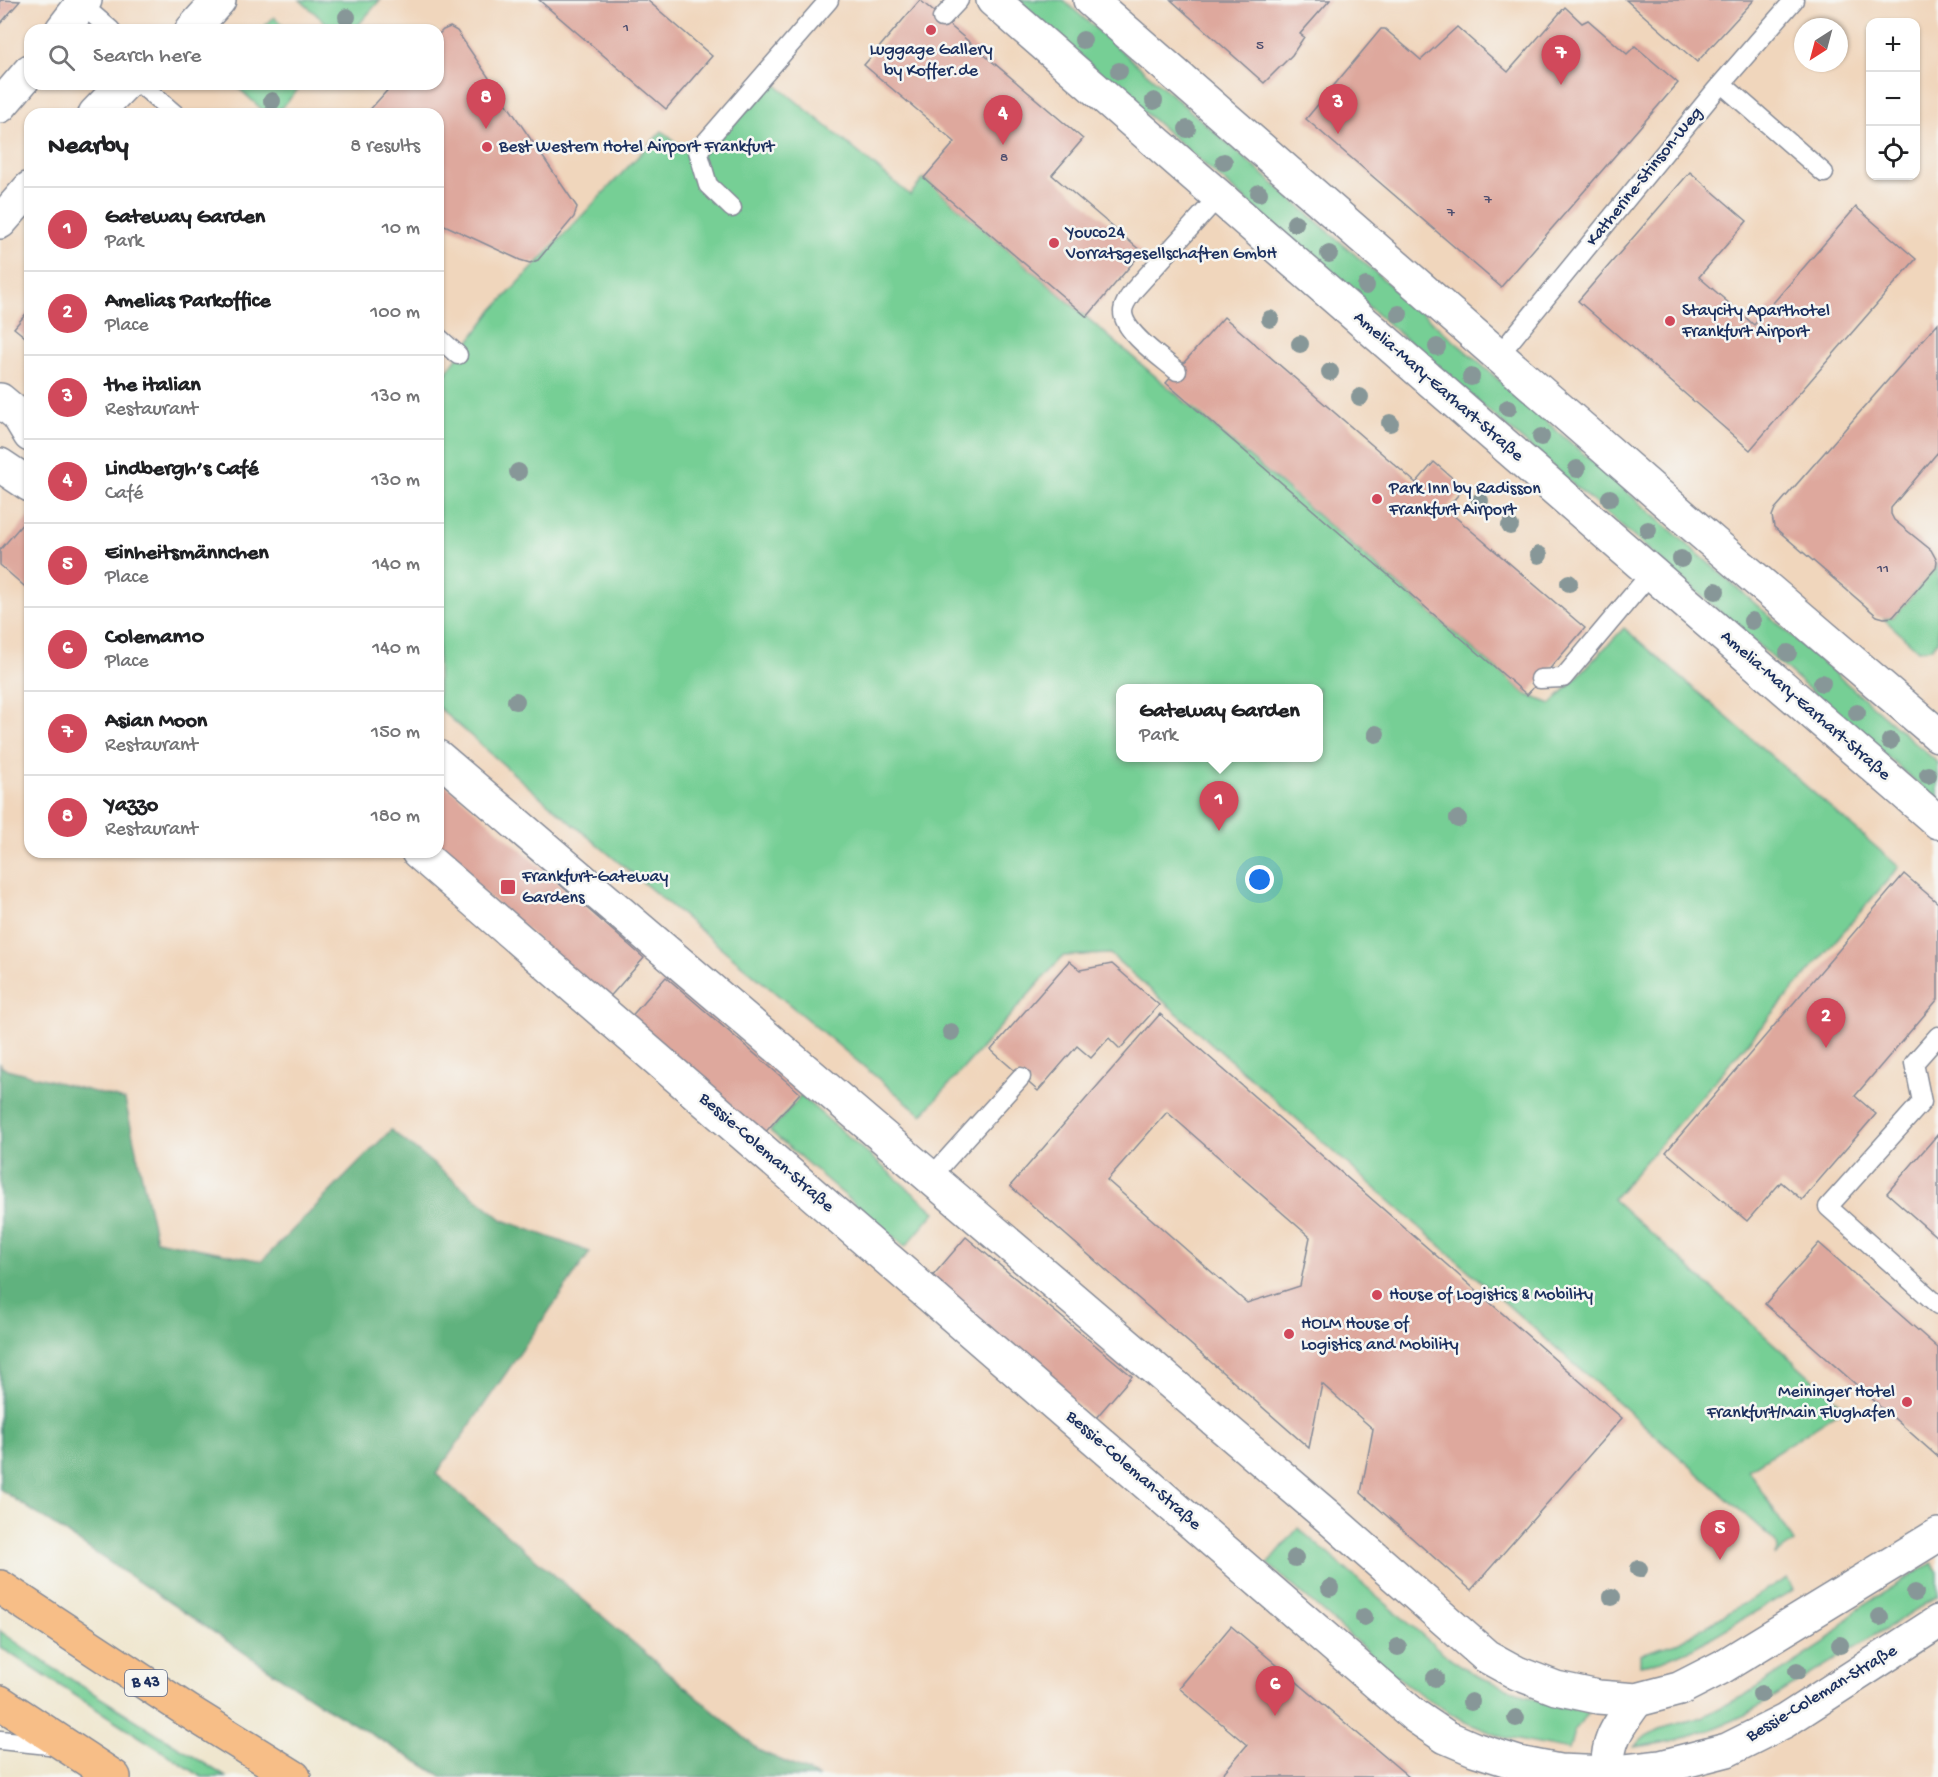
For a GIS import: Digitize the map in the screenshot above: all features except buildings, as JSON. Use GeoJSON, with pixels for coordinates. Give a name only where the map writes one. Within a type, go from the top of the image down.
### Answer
{"type":"FeatureCollection","features":[{"type":"Feature","properties":{"kind":"highway","name":"B 43"},"geometry":{"type":"LineString","coordinates":[[0,1587],[188,1711],[294,1777]]}},
{"type":"Feature","properties":{"kind":"highway"},"geometry":{"type":"LineString","coordinates":[[0,1702],[114,1777]]}},
{"type":"Feature","properties":{"kind":"street"},"geometry":{"type":"LineString","coordinates":[[197,24],[219,0]]}},
{"type":"Feature","properties":{"kind":"street","name":"Amelia-Mary-Earhart-Straße"},"geometry":{"type":"LineString","coordinates":[[993,0],[1938,822]]}},
{"type":"Feature","properties":{"kind":"street"},"geometry":{"type":"LineString","coordinates":[[1090,0],[1716,545],[1938,735]]}},
{"type":"Feature","properties":{"kind":"street"},"geometry":{"type":"LineString","coordinates":[[67,24],[84,2]]}},
{"type":"Feature","properties":{"kind":"street"},"geometry":{"type":"LineString","coordinates":[[0,106],[24,78]]}},
{"type":"Feature","properties":{"kind":"street"},"geometry":{"type":"LineString","coordinates":[[101,108],[118,90]]}},
{"type":"Feature","properties":{"kind":"street"},"geometry":{"type":"LineString","coordinates":[[0,222],[24,195]]}},
{"type":"Feature","properties":{"kind":"street"},"geometry":{"type":"LineString","coordinates":[[0,400],[18,416],[24,426]]}},
{"type":"Feature","properties":{"kind":"street"},"geometry":{"type":"LineString","coordinates":[[0,465],[24,481]]}},
{"type":"Feature","properties":{"kind":"street"},"geometry":{"type":"LineString","coordinates":[[444,762],[1326,1515],[1486,1656],[1517,1673],[1556,1688],[1598,1697],[1637,1700],[1680,1689],[1722,1667],[1938,1535]]}},
{"type":"Feature","properties":{"kind":"street","name":"Bessie-Coleman-Straße"},"geometry":{"type":"LineString","coordinates":[[425,858],[1415,1716],[1446,1737],[1518,1763],[1559,1771],[1609,1775],[1661,1767],[1727,1750],[1785,1721],[1938,1622]]}},
{"type":"Feature","properties":{"kind":"street"},"geometry":{"type":"LineString","coordinates":[[1609,1775],[1608,1753],[1613,1736],[1637,1700]]}},
{"type":"Feature","properties":{"kind":"lane"},"geometry":{"type":"LineString","coordinates":[[732,208],[708,185],[698,151],[829,0]]}},
{"type":"Feature","properties":{"kind":"lane"},"geometry":{"type":"LineString","coordinates":[[942,18],[959,0]]}},
{"type":"Feature","properties":{"kind":"lane","name":"Katherine-Stinson-Weg"},"geometry":{"type":"LineString","coordinates":[[1499,355],[1794,0]]}},
{"type":"Feature","properties":{"kind":"lane"},"geometry":{"type":"LineString","coordinates":[[84,2],[105,24]]}},
{"type":"Feature","properties":{"kind":"lane"},"geometry":{"type":"LineString","coordinates":[[1722,84],[1824,173]]}},
{"type":"Feature","properties":{"kind":"lane"},"geometry":{"type":"LineString","coordinates":[[147,90],[168,108]]}},
{"type":"Feature","properties":{"kind":"lane"},"geometry":{"type":"LineString","coordinates":[[1177,371],[1137,338],[1123,312],[1134,290],[1219,196]]}},
{"type":"Feature","properties":{"kind":"lane"},"geometry":{"type":"LineString","coordinates":[[444,343],[459,355]]}},
{"type":"Feature","properties":{"kind":"lane"},"geometry":{"type":"LineString","coordinates":[[1540,679],[1563,678],[1651,573]]}},
{"type":"Feature","properties":{"kind":"lane"},"geometry":{"type":"LineString","coordinates":[[1938,1036],[1914,1063],[1922,1102],[1828,1207],[1938,1305]]}},
{"type":"Feature","properties":{"kind":"lane"},"geometry":{"type":"LineString","coordinates":[[931,1177],[1021,1077]]}},
{"type":"Feature","properties":{"kind":"lane"},"geometry":{"type":"LineString","coordinates":[[0,1740],[68,1748]]}},
{"type":"Feature","properties":{"kind":"shaded area"},"geometry":{"type":"Polygon","coordinates":[[[0,0],[1938,0],[1938,1777],[819,1777],[760,1751],[436,1474],[590,1252],[503,1220],[391,1130],[262,1261],[156,1240],[125,1100],[3,1068],[0,1064],[0,0]]]}},
{"type":"Feature","properties":{"kind":"green space"},"geometry":{"type":"Polygon","coordinates":[[[300,0],[380,0],[359,24],[327,24],[300,0]]]}},
{"type":"Feature","properties":{"kind":"green space"},"geometry":{"type":"Polygon","coordinates":[[[1015,0],[1063,0],[1938,763],[1938,801],[1015,0]]]}},
{"type":"Feature","properties":{"kind":"green space"},"geometry":{"type":"Polygon","coordinates":[[[274,17],[282,24],[267,24],[274,17]]]}},
{"type":"Feature","properties":{"kind":"green space"},"geometry":{"type":"Polygon","coordinates":[[[774,83],[910,195],[924,178],[1527,695],[1551,704],[1624,628],[1899,867],[1613,1199],[1845,1408],[1748,1470],[1794,1542],[1774,1556],[1778,1549],[1776,1542],[1110,954],[1063,956],[922,1115],[538,795],[444,712],[444,375],[491,312],[662,131],[696,160],[774,83]]]}},
{"type":"Feature","properties":{"kind":"green space"},"geometry":{"type":"Polygon","coordinates":[[[241,90],[298,90],[281,108],[260,108],[241,90]]]}},
{"type":"Feature","properties":{"kind":"green space"},"geometry":{"type":"Polygon","coordinates":[[[1938,561],[1938,640],[1932,648],[1918,650],[1884,619],[1893,617],[1936,568],[1938,561]]]}},
{"type":"Feature","properties":{"kind":"green space"},"geometry":{"type":"Polygon","coordinates":[[[0,1064],[3,1068],[125,1100],[156,1240],[262,1261],[391,1130],[503,1220],[590,1252],[436,1474],[760,1751],[819,1777],[443,1777],[324,1706],[0,1489],[0,1064]]]}},
{"type":"Feature","properties":{"kind":"green space"},"geometry":{"type":"Polygon","coordinates":[[[801,1096],[935,1212],[905,1247],[770,1131],[801,1096]]]}},
{"type":"Feature","properties":{"kind":"green space"},"geometry":{"type":"Polygon","coordinates":[[[1298,1528],[1442,1652],[1475,1675],[1545,1703],[1589,1713],[1574,1731],[1569,1750],[1502,1737],[1465,1722],[1427,1699],[1391,1672],[1268,1564],[1298,1528]]]}},
{"type":"Feature","properties":{"kind":"green space"},"geometry":{"type":"Polygon","coordinates":[[[1932,1563],[1938,1572],[1938,1596],[1745,1715],[1691,1736],[1634,1747],[1646,1736],[1659,1729],[1702,1717],[1745,1695],[1825,1643],[1857,1609],[1932,1563]]]}},
{"type":"Feature","properties":{"kind":"green space"},"geometry":{"type":"Polygon","coordinates":[[[1787,1578],[1793,1590],[1693,1648],[1662,1661],[1640,1665],[1640,1654],[1679,1642],[1787,1578]]]}},
{"type":"Feature","properties":{"kind":"green space"},"geometry":{"type":"Polygon","coordinates":[[[0,1631],[50,1666],[226,1777],[202,1777],[0,1647],[0,1631]]]}},
{"type":"Feature","properties":{"kind":"place","name":"Luggage Gallery by Koffer.de"},"geometry":{"type":"Point","coordinates":[931,30]}},
{"type":"Feature","properties":{"kind":"place","name":"Asian Moon"},"geometry":{"type":"Point","coordinates":[1561,85]}},
{"type":"Feature","properties":{"kind":"place","name":"Yazzo"},"geometry":{"type":"Point","coordinates":[486,129]}},
{"type":"Feature","properties":{"kind":"place","name":"the italian"},"geometry":{"type":"Point","coordinates":[1338,134]}},
{"type":"Feature","properties":{"kind":"place","name":"Lindbergh’s Café"},"geometry":{"type":"Point","coordinates":[1003,145]}},
{"type":"Feature","properties":{"kind":"place","name":"Best Western Hotel Airport Frankfurt"},"geometry":{"type":"Point","coordinates":[487,147]}},
{"type":"Feature","properties":{"kind":"place","name":"Youco24 Vorratsgesellschaften GmbH"},"geometry":{"type":"Point","coordinates":[1054,243]}},
{"type":"Feature","properties":{"kind":"place","name":"Staycity Aparthotel Frankfurt Airport"},"geometry":{"type":"Point","coordinates":[1670,321]}},
{"type":"Feature","properties":{"kind":"place","name":"Park Inn by Radisson Frankfurt Airport"},"geometry":{"type":"Point","coordinates":[1377,499]}},
{"type":"Feature","properties":{"kind":"place","name":"Gateway Garden"},"geometry":{"type":"Point","coordinates":[1219,831]}},
{"type":"Feature","properties":{"kind":"place","name":"Frankfurt-Gateway Gardens"},"geometry":{"type":"Point","coordinates":[508,887]}},
{"type":"Feature","properties":{"kind":"place","name":"Amelias Parkoffice"},"geometry":{"type":"Point","coordinates":[1826,1048]}},
{"type":"Feature","properties":{"kind":"place","name":"House of Logistics & Mobility"},"geometry":{"type":"Point","coordinates":[1377,1295]}},
{"type":"Feature","properties":{"kind":"place","name":"HOLM House of Logistics and Mobility"},"geometry":{"type":"Point","coordinates":[1289,1334]}},
{"type":"Feature","properties":{"kind":"place","name":"Meininger Hotel Frankfurt/Main Flughafen"},"geometry":{"type":"Point","coordinates":[1907,1402]}},
{"type":"Feature","properties":{"kind":"place","name":"Einheitsmännchen"},"geometry":{"type":"Point","coordinates":[1720,1560]}},
{"type":"Feature","properties":{"kind":"place","name":"Coleman10"},"geometry":{"type":"Point","coordinates":[1275,1716]}}]}
